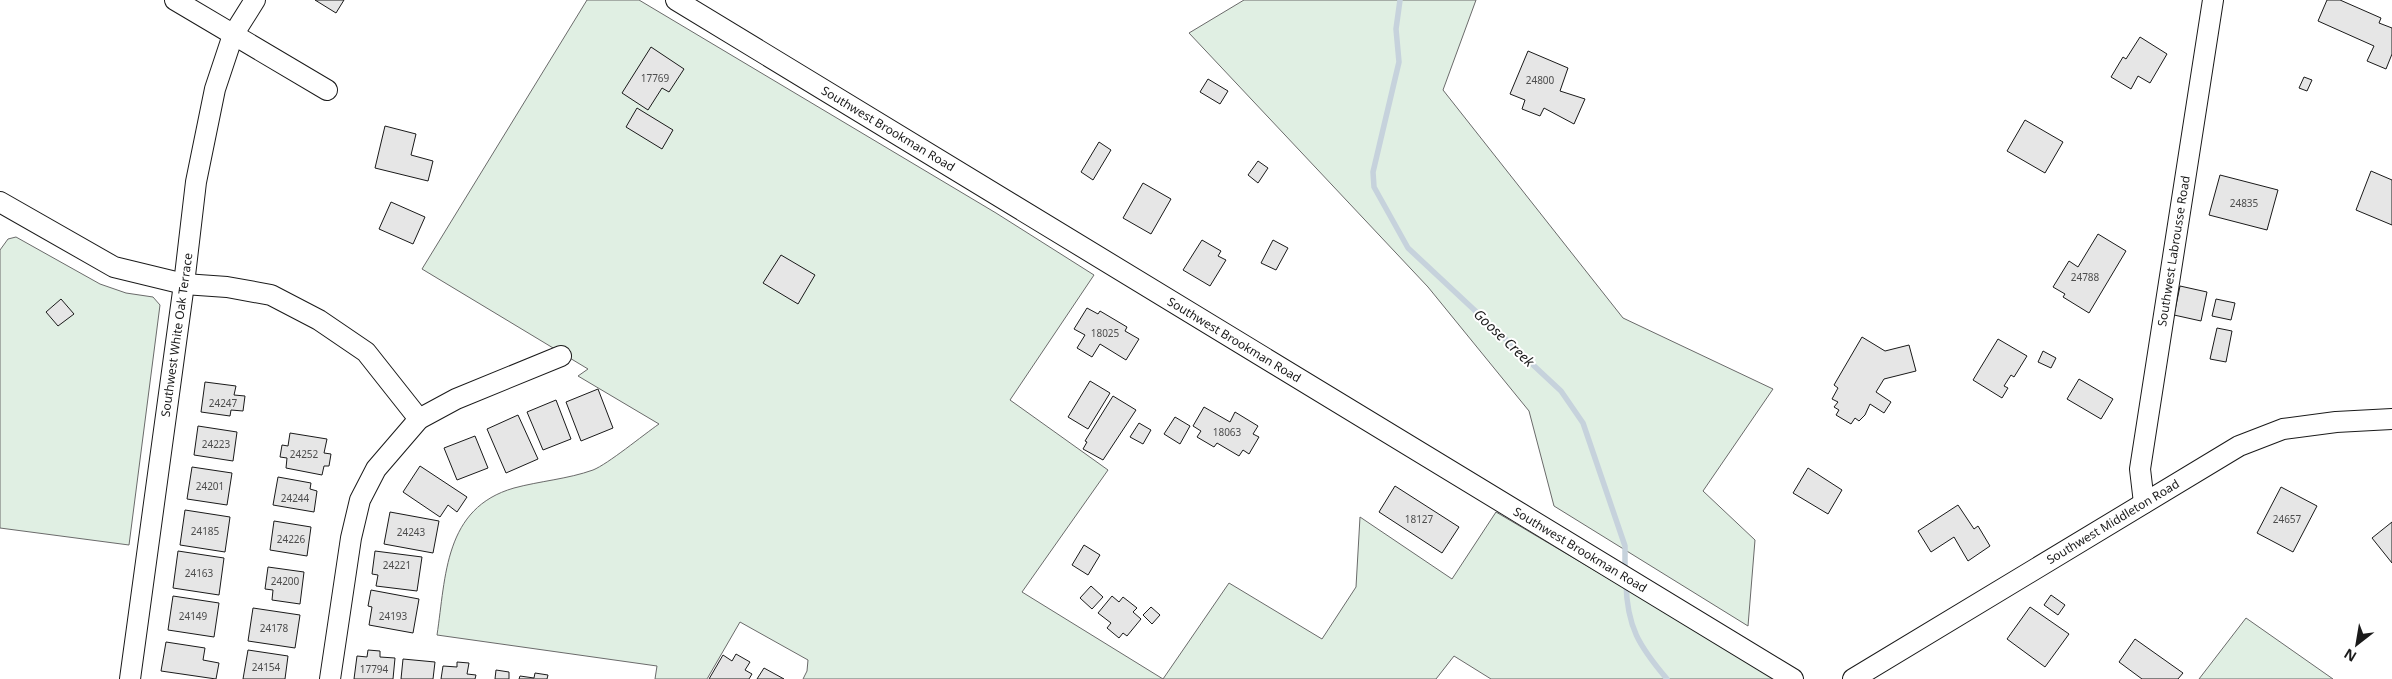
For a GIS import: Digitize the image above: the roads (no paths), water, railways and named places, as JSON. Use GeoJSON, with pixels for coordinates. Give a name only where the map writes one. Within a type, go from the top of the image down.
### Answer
{"type":"FeatureCollection","features":[{"type":"Feature","properties":{"kind":"street"},"geometry":{"type":"LineString","coordinates":[[175,0],[327,90]]}},
{"type":"Feature","properties":{"kind":"street","name":"Southwest White Oak Terrace"},"geometry":{"type":"LineString","coordinates":[[130,679],[184,284],[196,182],[215,89],[233,35],[255,0]]}},
{"type":"Feature","properties":{"kind":"street","name":"Southwest Brookman Road"},"geometry":{"type":"LineString","coordinates":[[676,0],[1793,679]]}},
{"type":"Feature","properties":{"kind":"street","name":"Southwest Labrousse Road"},"geometry":{"type":"LineString","coordinates":[[2144,503],[2140,469],[2213,0]]}},
{"type":"Feature","properties":{"kind":"street"},"geometry":{"type":"LineString","coordinates":[[1,203],[114,267],[184,284],[227,287],[271,295],[319,320],[366,352],[419,419]]}},
{"type":"Feature","properties":{"kind":"street"},"geometry":{"type":"LineString","coordinates":[[330,679],[351,538],[360,500],[376,469],[419,419],[456,399],[561,356]]}},
{"type":"Feature","properties":{"kind":"street","name":"Southwest Middleton Road"},"geometry":{"type":"LineString","coordinates":[[1852,679],[2239,446],[2281,430],[2336,422],[2392,419]]}},
{"type":"Feature","properties":{"kind":"waterway","name":"Goose Creek"},"geometry":{"type":"LineString","coordinates":[[1400,0],[1396,29],[1399,62],[1373,172],[1374,187],[1408,248],[1561,391],[1583,423],[1625,546],[1625,571]]}},
{"type":"Feature","properties":{"kind":"waterway","name":"Goose Creek"},"geometry":{"type":"LineString","coordinates":[[1626,583],[1629,612],[1636,635],[1667,679]]}}]}
